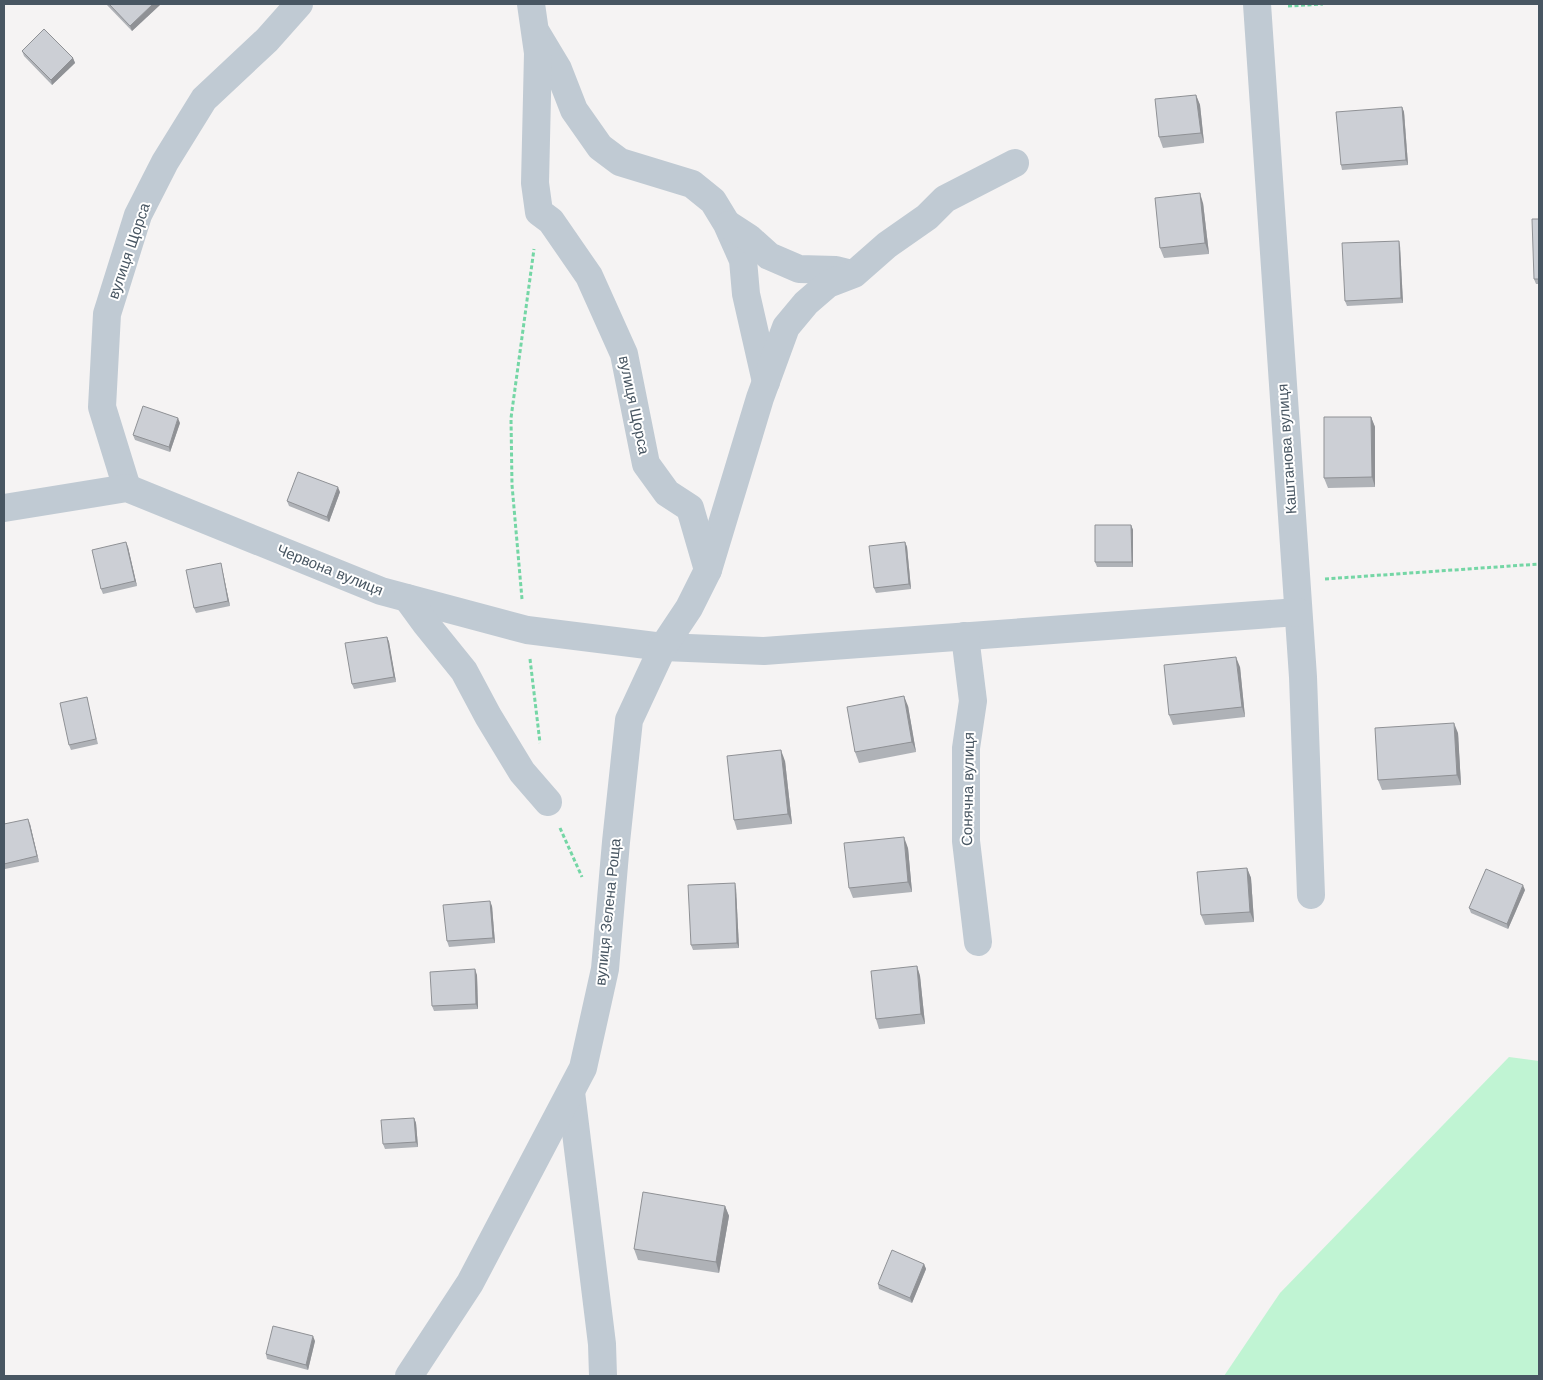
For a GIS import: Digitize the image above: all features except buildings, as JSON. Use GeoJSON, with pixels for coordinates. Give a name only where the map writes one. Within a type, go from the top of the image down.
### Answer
{"type":"FeatureCollection","features":[{"type":"Feature","properties":{"kind":"street","name":"вулиця Щорса"},"geometry":{"type":"LineString","coordinates":[[127,488],[102,407],[107,314],[138,215],[165,162],[204,99],[267,40],[299,4]]}},
{"type":"Feature","properties":{"kind":"street","name":"Каштанова вулиця"},"geometry":{"type":"LineString","coordinates":[[1257,6],[1303,677],[1311,896]]}},
{"type":"Feature","properties":{"kind":"street"},"geometry":{"type":"LineString","coordinates":[[533,17],[538,53],[535,183],[539,212]]}},
{"type":"Feature","properties":{"kind":"street"},"geometry":{"type":"LineString","coordinates":[[533,17],[558,69],[574,110],[600,147],[620,162],[692,184],[713,201],[727,224],[743,260],[746,294],[766,382]]}},
{"type":"Feature","properties":{"kind":"street"},"geometry":{"type":"LineString","coordinates":[[663,647],[689,608],[708,570],[760,398],[786,328],[806,303],[828,284],[854,274],[887,245],[927,217],[945,199],[1014,163]]}},
{"type":"Feature","properties":{"kind":"street","name":"вулиця Щорса"},"geometry":{"type":"LineString","coordinates":[[539,212],[552,221],[589,276],[624,354],[646,464],[667,493],[690,508],[708,570]]}},
{"type":"Feature","properties":{"kind":"street"},"geometry":{"type":"LineString","coordinates":[[727,224],[749,238],[769,256],[799,269],[836,270],[854,274]]}},
{"type":"Feature","properties":{"kind":"street"},"geometry":{"type":"LineString","coordinates":[[4,508],[127,488]]}},
{"type":"Feature","properties":{"kind":"street","name":"Червона вулиця"},"geometry":{"type":"LineString","coordinates":[[127,488],[381,591],[527,630],[663,647],[764,650],[1298,612]]}},
{"type":"Feature","properties":{"kind":"street"},"geometry":{"type":"LineString","coordinates":[[407,598],[464,671],[488,716],[522,772],[548,802]]}},
{"type":"Feature","properties":{"kind":"street","name":"Сонячна вулиця"},"geometry":{"type":"LineString","coordinates":[[965,636],[973,701],[966,748],[966,841],[978,942]]}},
{"type":"Feature","properties":{"kind":"street","name":"вулиця Зелена Роща"},"geometry":{"type":"LineString","coordinates":[[408,1376],[470,1282],[583,1068],[605,969],[629,720],[663,647]]}},
{"type":"Feature","properties":{"kind":"street"},"geometry":{"type":"LineString","coordinates":[[571,1092],[602,1344],[603,1376]]}},
{"type":"Feature","properties":{"kind":"path"},"geometry":{"type":"LineString","coordinates":[[1257,6],[1323,4]]}},
{"type":"Feature","properties":{"kind":"path"},"geometry":{"type":"LineString","coordinates":[[539,212],[511,418],[512,485],[519,577],[541,745]]}},
{"type":"Feature","properties":{"kind":"path"},"geometry":{"type":"LineString","coordinates":[[1296,580],[1539,564]]}},
{"type":"Feature","properties":{"kind":"path"},"geometry":{"type":"LineString","coordinates":[[548,802],[584,880]]}},
{"type":"Feature","properties":{"kind":"green space"},"geometry":{"type":"Polygon","coordinates":[[[1509,1057],[1539,1061],[1539,1376],[1224,1376],[1280,1293],[1509,1057]]]}}]}
